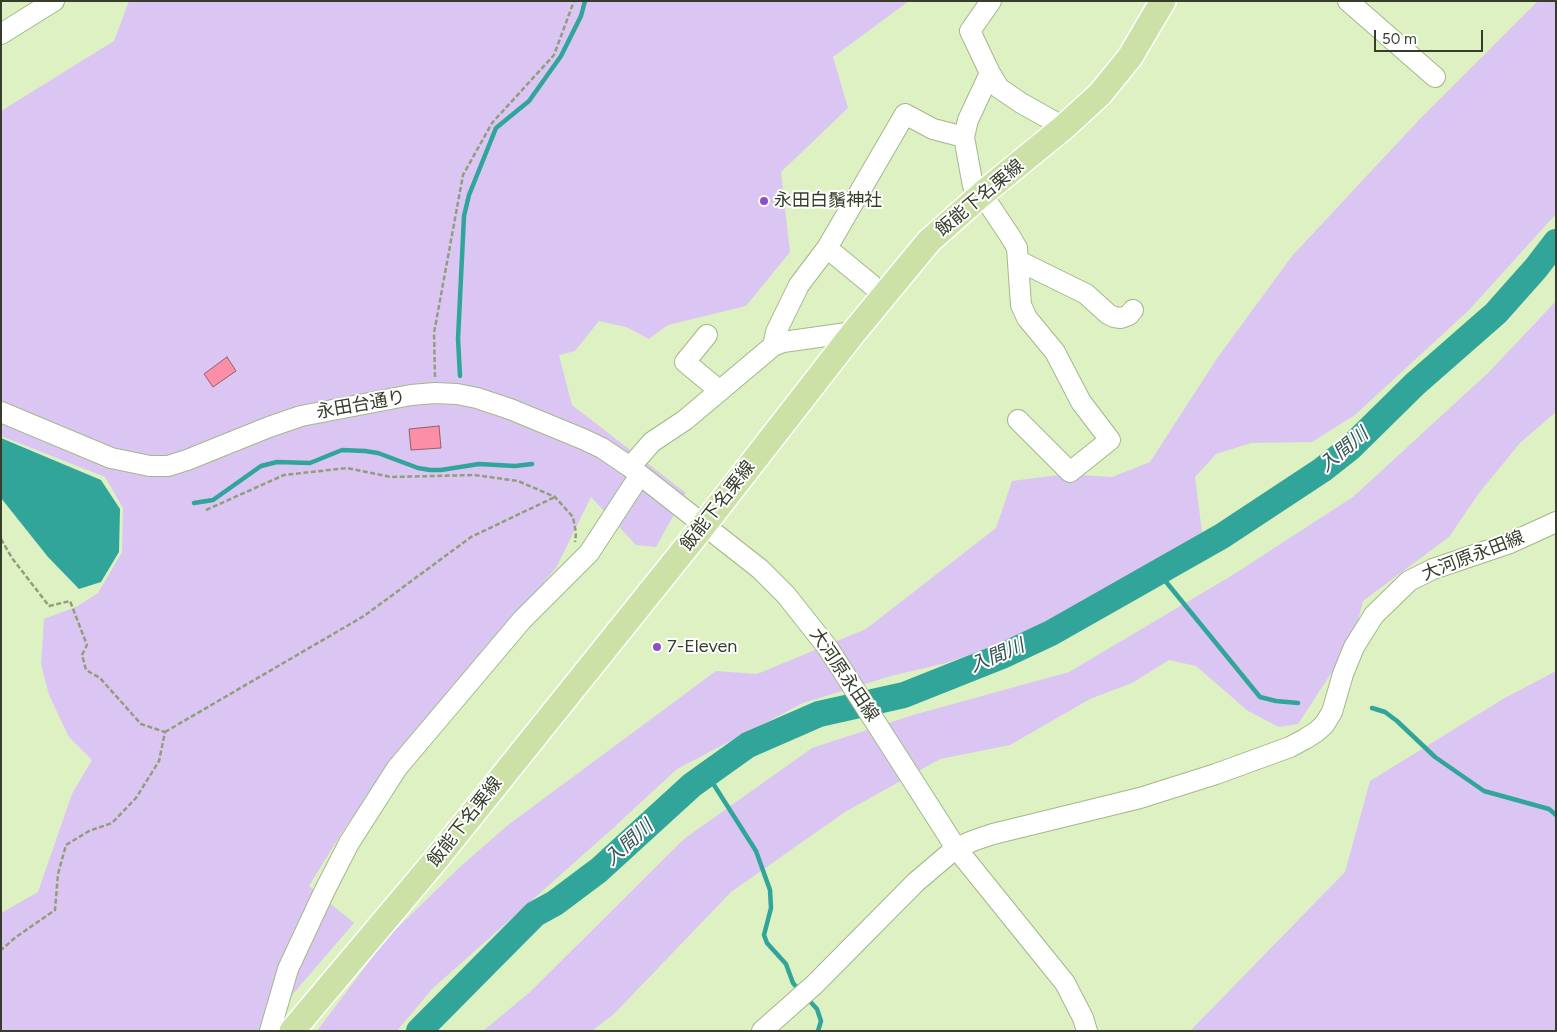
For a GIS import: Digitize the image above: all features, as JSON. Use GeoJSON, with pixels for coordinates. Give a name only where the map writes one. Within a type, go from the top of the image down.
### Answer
{"type":"FeatureCollection","features":[{"type":"Feature","properties":{"kind":"main road","name":"飯能下名栗線"},"geometry":{"type":"LineString","coordinates":[[292,1031],[434,862],[704,525],[854,332],[930,240],[982,194],[1064,127],[1100,94],[1130,57],[1164,1]]}},
{"type":"Feature","properties":{"kind":"street"},"geometry":{"type":"LineString","coordinates":[[1,34],[54,1]]}},
{"type":"Feature","properties":{"kind":"street"},"geometry":{"type":"LineString","coordinates":[[991,1],[970,31],[990,73],[999,88],[1021,103],[1064,127]]}},
{"type":"Feature","properties":{"kind":"street"},"geometry":{"type":"LineString","coordinates":[[1348,1],[1367,8],[1434,77]]}},
{"type":"Feature","properties":{"kind":"street"},"geometry":{"type":"LineString","coordinates":[[990,73],[968,120],[964,137],[973,186],[982,194],[1017,248],[1021,305],[1026,318],[1055,352],[1081,402],[1110,440],[1070,472],[1018,420]]}},
{"type":"Feature","properties":{"kind":"street"},"geometry":{"type":"LineString","coordinates":[[773,346],[776,332],[798,285],[827,248],[905,114],[933,129],[964,137]]}},
{"type":"Feature","properties":{"kind":"street"},"geometry":{"type":"LineString","coordinates":[[827,248],[884,295]]}},
{"type":"Feature","properties":{"kind":"street"},"geometry":{"type":"LineString","coordinates":[[1019,261],[1086,294],[1114,317],[1121,318],[1129,315],[1133,310]]}},
{"type":"Feature","properties":{"kind":"street"},"geometry":{"type":"LineString","coordinates":[[270,1031],[288,969],[324,892],[349,843],[397,768],[522,620],[589,554],[652,442],[686,420],[773,346],[783,342],[854,332]]}},
{"type":"Feature","properties":{"kind":"street"},"geometry":{"type":"LineString","coordinates":[[707,335],[685,362],[720,391]]}},
{"type":"Feature","properties":{"kind":"street","name":"永田台通り"},"geometry":{"type":"LineString","coordinates":[[1,412],[111,458],[150,466],[168,466],[301,416],[402,397],[435,393],[457,394],[478,398],[510,409],[602,448],[635,471],[704,525]]}},
{"type":"Feature","properties":{"kind":"street","name":"大河原永田線"},"geometry":{"type":"LineString","coordinates":[[762,1031],[815,984],[916,882],[956,848],[993,834],[1140,798],[1216,774],[1290,747],[1316,732],[1324,725],[1332,712],[1343,674],[1354,647],[1374,615],[1409,582],[1433,569],[1510,542],[1556,522]]}},
{"type":"Feature","properties":{"kind":"street","name":"大河原永田線"},"geometry":{"type":"LineString","coordinates":[[704,525],[760,569],[786,594],[828,648],[956,848],[1065,983],[1083,1018],[1087,1031]]}},
{"type":"Feature","properties":{"kind":"path"},"geometry":{"type":"LineString","coordinates":[[435,393],[434,333],[454,235],[463,175],[492,124],[554,56],[574,1]]}},
{"type":"Feature","properties":{"kind":"path"},"geometry":{"type":"LineString","coordinates":[[206,510],[284,475],[348,468],[391,476],[474,475],[518,481],[555,497],[573,517],[576,533],[575,550],[568,575]]}},
{"type":"Feature","properties":{"kind":"path"},"geometry":{"type":"LineString","coordinates":[[1,950],[16,937],[55,910],[58,874],[66,845],[89,831],[112,823],[136,798],[159,761],[165,732],[364,616],[471,537],[555,497]]}},
{"type":"Feature","properties":{"kind":"path"},"geometry":{"type":"LineString","coordinates":[[1,539],[12,558],[49,606],[70,602],[86,644],[82,656],[86,670],[100,678],[141,724],[165,732]]}},
{"type":"Feature","properties":{"kind":"shaded area"},"geometry":{"type":"Polygon","coordinates":[[[129,1],[909,1],[833,57],[848,108],[781,172],[790,252],[746,306],[668,325],[649,339],[626,327],[599,321],[575,351],[559,355],[572,405],[686,493],[656,547],[636,545],[591,497],[556,568],[428,718],[346,826],[309,886],[354,923],[261,1031],[1,1031],[1,913],[38,892],[72,794],[92,760],[69,737],[49,695],[41,664],[44,619],[78,606],[98,593],[122,552],[123,508],[105,477],[1,436],[1,111],[114,41],[129,1]]]}},
{"type":"Feature","properties":{"kind":"shaded area"},"geometry":{"type":"Polygon","coordinates":[[[1538,1],[1556,1],[1556,214],[1469,310],[1355,415],[1312,442],[1251,443],[1216,454],[1195,477],[1202,532],[1031,634],[946,663],[891,676],[803,703],[677,769],[432,989],[397,1031],[317,1031],[386,939],[461,866],[508,825],[716,671],[757,674],[866,629],[996,528],[1012,481],[1066,474],[1112,477],[1150,462],[1218,357],[1292,256],[1418,121],[1538,1]]]}},
{"type":"Feature","properties":{"kind":"shaded area"},"geometry":{"type":"Polygon","coordinates":[[[1556,301],[1556,412],[1520,443],[1479,493],[1449,537],[1363,601],[1353,640],[1298,724],[1279,727],[1248,711],[1196,666],[1169,660],[1132,683],[1090,699],[1010,745],[940,759],[845,812],[731,892],[614,1014],[592,1031],[483,1031],[530,992],[684,839],[812,748],[913,715],[1069,672],[1231,576],[1353,497],[1489,372],[1556,301]]]}},
{"type":"Feature","properties":{"kind":"shaded area"},"geometry":{"type":"Polygon","coordinates":[[[1556,671],[1556,1031],[1190,1031],[1345,872],[1370,781],[1503,699],[1556,671]]]}},
{"type":"Feature","properties":{"kind":"water"},"geometry":{"type":"Polygon","coordinates":[[[1,438],[101,480],[120,509],[119,552],[101,582],[79,589],[48,557],[1,498],[1,438]]]}},
{"type":"Feature","properties":{"kind":"building"},"geometry":{"type":"Polygon","coordinates":[[[227,357],[236,371],[213,387],[204,374],[227,357]]]}},
{"type":"Feature","properties":{"kind":"building"},"geometry":{"type":"Polygon","coordinates":[[[439,426],[441,448],[411,450],[409,429],[439,426]]]}},
{"type":"Feature","properties":{"kind":"waterway"},"geometry":{"type":"LineString","coordinates":[[460,376],[458,339],[464,216],[469,195],[496,128],[529,101],[561,56],[581,16],[585,1]]}},
{"type":"Feature","properties":{"kind":"waterway","name":"入間川"},"geometry":{"type":"LineString","coordinates":[[419,1031],[535,914],[555,903],[599,870],[692,785],[748,745],[819,714],[904,695],[1002,656],[1051,633],[1222,536],[1322,470],[1350,448],[1415,384],[1496,313],[1536,268],[1556,242]]}},
{"type":"Feature","properties":{"kind":"waterway"},"geometry":{"type":"LineString","coordinates":[[194,503],[213,500],[261,466],[277,462],[310,463],[342,450],[378,453],[418,468],[430,470],[479,464],[515,466],[532,464]]}},
{"type":"Feature","properties":{"kind":"waterway"},"geometry":{"type":"LineString","coordinates":[[1158,572],[1260,697],[1298,703]]}},
{"type":"Feature","properties":{"kind":"waterway"},"geometry":{"type":"LineString","coordinates":[[1372,708],[1385,712],[1435,757],[1484,791],[1549,809],[1556,815]]}},
{"type":"Feature","properties":{"kind":"waterway"},"geometry":{"type":"LineString","coordinates":[[707,774],[756,851],[770,890],[771,908],[764,935],[767,943],[786,964],[793,983],[799,990]]}},
{"type":"Feature","properties":{"kind":"waterway"},"geometry":{"type":"LineString","coordinates":[[806,997],[817,1009],[821,1021],[818,1031]]}},
{"type":"Feature","properties":{"kind":"place","name":"永田白鬚神社"},"geometry":{"type":"Point","coordinates":[764,201]}},
{"type":"Feature","properties":{"kind":"place","name":"7-Eleven"},"geometry":{"type":"Point","coordinates":[657,647]}}]}
